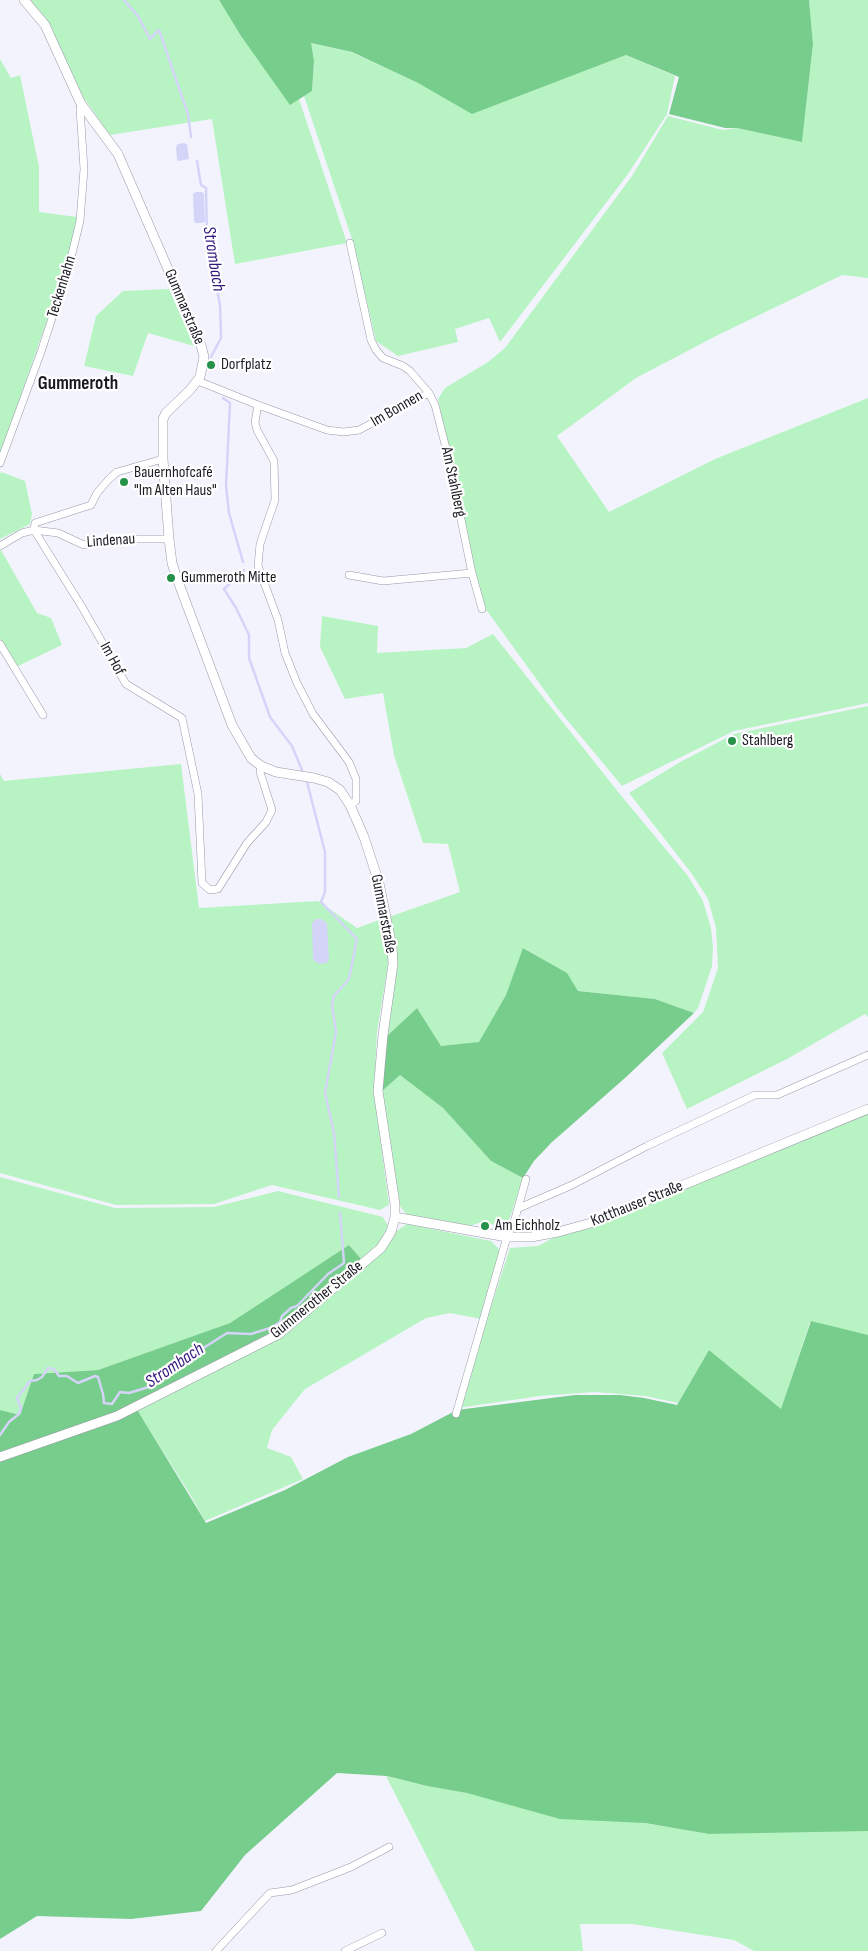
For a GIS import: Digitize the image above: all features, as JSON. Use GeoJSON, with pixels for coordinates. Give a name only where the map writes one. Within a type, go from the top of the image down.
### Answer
{"type":"FeatureCollection","features":[{"type":"Feature","properties":{"kind":"street","name":"Gummarstraße"},"geometry":{"type":"LineString","coordinates":[[24,0],[45,25],[81,104],[118,154],[201,345],[204,368],[198,381]]}},
{"type":"Feature","properties":{"kind":"street","name":"Teckenhahn"},"geometry":{"type":"LineString","coordinates":[[0,463],[41,352],[69,266],[80,221],[84,169],[81,104]]}},
{"type":"Feature","properties":{"kind":"street","name":"Im Bonnen"},"geometry":{"type":"LineString","coordinates":[[198,381],[327,430],[344,432],[359,430],[429,393],[410,371],[384,358],[376,350],[371,340],[350,243]]}},
{"type":"Feature","properties":{"kind":"street"},"geometry":{"type":"LineString","coordinates":[[198,381],[166,413],[163,419],[163,458],[172,562],[232,725],[251,758],[261,766]]}},
{"type":"Feature","properties":{"kind":"street","name":"Am Stahlberg"},"geometry":{"type":"LineString","coordinates":[[429,393],[435,405],[448,456],[472,573],[482,609]]}},
{"type":"Feature","properties":{"kind":"street"},"geometry":{"type":"LineString","coordinates":[[258,405],[254,422],[274,461],[274,500],[260,544],[258,566],[278,620],[285,652],[297,683],[313,714],[349,762],[356,779],[356,801],[350,805]]}},
{"type":"Feature","properties":{"kind":"street"},"geometry":{"type":"LineString","coordinates":[[0,546],[22,533],[34,530],[34,523],[91,505],[97,493],[118,472],[163,458]]}},
{"type":"Feature","properties":{"kind":"street","name":"Lindenau"},"geometry":{"type":"LineString","coordinates":[[34,530],[58,533],[84,545],[111,539],[169,538]]}},
{"type":"Feature","properties":{"kind":"street","name":"Im Hof"},"geometry":{"type":"LineString","coordinates":[[34,530],[82,607],[126,684],[182,718],[198,794],[202,883],[210,890],[218,890],[247,843],[266,822],[272,810],[260,772],[261,766]]}},
{"type":"Feature","properties":{"kind":"street"},"geometry":{"type":"LineString","coordinates":[[349,575],[383,581],[472,573]]}},
{"type":"Feature","properties":{"kind":"street"},"geometry":{"type":"LineString","coordinates":[[0,644],[43,715]]}},
{"type":"Feature","properties":{"kind":"street","name":"Gummarstraße"},"geometry":{"type":"LineString","coordinates":[[261,766],[276,772],[328,782],[340,790],[350,805],[364,837],[379,882],[392,947],[393,964],[383,1035],[378,1091],[395,1204],[395,1217]]}},
{"type":"Feature","properties":{"kind":"street"},"geometry":{"type":"LineString","coordinates":[[518,1208],[572,1185],[647,1146],[756,1095],[778,1095],[868,1055]]}},
{"type":"Feature","properties":{"kind":"street","name":"Kotthauser Straße"},"geometry":{"type":"LineString","coordinates":[[395,1217],[507,1237],[530,1237],[558,1232],[591,1223],[868,1109]]}},
{"type":"Feature","properties":{"kind":"street"},"geometry":{"type":"LineString","coordinates":[[456,1414],[507,1237],[526,1179]]}},
{"type":"Feature","properties":{"kind":"street","name":"Gummerother Straße"},"geometry":{"type":"LineString","coordinates":[[0,1458],[117,1416],[279,1334],[381,1248],[391,1232],[395,1217]]}},
{"type":"Feature","properties":{"kind":"street"},"geometry":{"type":"LineString","coordinates":[[216,1951],[270,1893],[292,1890],[351,1867],[390,1848]]}},
{"type":"Feature","properties":{"kind":"street"},"geometry":{"type":"LineString","coordinates":[[345,1951],[382,1933]]}},
{"type":"Feature","properties":{"kind":"green space"},"geometry":{"type":"Polygon","coordinates":[[[30,0],[219,0],[241,36],[291,104],[299,99],[347,243],[235,264],[212,119],[110,135],[81,94],[47,20],[30,0]]]}},
{"type":"Feature","properties":{"kind":"green space"},"geometry":{"type":"Polygon","coordinates":[[[219,0],[809,0],[813,44],[802,142],[737,128],[725,128],[669,114],[679,77],[626,55],[472,114],[418,83],[352,52],[311,43],[314,61],[312,91],[290,105],[241,36],[219,0]]]}},
{"type":"Feature","properties":{"kind":"green space"},"geometry":{"type":"Polygon","coordinates":[[[809,0],[868,0],[868,278],[842,275],[718,335],[636,378],[557,436],[609,512],[715,459],[868,398],[868,703],[734,731],[622,786],[558,709],[485,608],[475,573],[438,399],[445,388],[488,362],[505,348],[632,176],[668,116],[723,130],[737,128],[802,142],[813,44],[809,0]]]}},
{"type":"Feature","properties":{"kind":"green space"},"geometry":{"type":"Polygon","coordinates":[[[310,43],[351,52],[418,83],[472,113],[626,55],[675,76],[667,114],[628,174],[500,342],[489,318],[455,329],[458,342],[398,356],[376,341],[353,242],[304,96],[312,91],[314,61],[310,43]]]}},
{"type":"Feature","properties":{"kind":"green space"},"geometry":{"type":"Polygon","coordinates":[[[0,59],[11,78],[20,75],[39,167],[39,212],[77,217],[66,266],[0,455],[0,59]]]}},
{"type":"Feature","properties":{"kind":"green space"},"geometry":{"type":"Polygon","coordinates":[[[169,289],[194,346],[148,333],[133,376],[84,366],[96,316],[123,291],[169,289]]]}},
{"type":"Feature","properties":{"kind":"green space"},"geometry":{"type":"Polygon","coordinates":[[[1,472],[25,481],[32,514],[30,524],[0,539],[0,475],[1,472]]]}},
{"type":"Feature","properties":{"kind":"green space"},"geometry":{"type":"Polygon","coordinates":[[[1,550],[37,613],[51,618],[62,645],[18,666],[0,638],[1,550]]]}},
{"type":"Feature","properties":{"kind":"green space"},"geometry":{"type":"Polygon","coordinates":[[[322,616],[378,626],[377,653],[466,648],[493,634],[619,793],[688,876],[703,901],[711,928],[712,966],[698,1008],[694,1013],[655,999],[578,991],[566,973],[524,948],[506,995],[479,1043],[441,1046],[417,1008],[387,1036],[397,960],[389,917],[460,892],[448,844],[423,843],[394,755],[383,693],[345,699],[320,647],[322,616]]]}},
{"type":"Feature","properties":{"kind":"green space"},"geometry":{"type":"Polygon","coordinates":[[[868,706],[868,1017],[865,1014],[787,1059],[687,1109],[662,1053],[703,1012],[718,968],[716,928],[708,899],[692,874],[629,793],[682,761],[734,734],[868,706]]]}},
{"type":"Feature","properties":{"kind":"green space"},"geometry":{"type":"Polygon","coordinates":[[[181,764],[199,908],[318,901],[357,928],[382,919],[389,958],[377,1032],[374,1091],[389,1205],[380,1210],[272,1185],[214,1204],[116,1205],[0,1173],[0,774],[4,781],[181,764]]]}},
{"type":"Feature","properties":{"kind":"green space"},"geometry":{"type":"Polygon","coordinates":[[[523,948],[567,973],[578,991],[655,999],[694,1013],[625,1078],[551,1143],[534,1161],[523,1178],[491,1161],[443,1108],[400,1075],[382,1091],[387,1036],[417,1008],[441,1046],[479,1042],[506,995],[523,948]]]}},
{"type":"Feature","properties":{"kind":"green space"},"geometry":{"type":"Polygon","coordinates":[[[399,1074],[443,1108],[491,1161],[523,1178],[507,1226],[479,1223],[469,1226],[407,1215],[400,1206],[382,1091],[399,1074]]]}},
{"type":"Feature","properties":{"kind":"green space"},"geometry":{"type":"Polygon","coordinates":[[[868,1114],[868,1335],[810,1322],[781,1410],[709,1350],[678,1403],[645,1396],[595,1392],[540,1396],[458,1408],[510,1248],[538,1246],[553,1238],[593,1226],[868,1114]]]}},
{"type":"Feature","properties":{"kind":"green space"},"geometry":{"type":"Polygon","coordinates":[[[0,1177],[115,1208],[214,1207],[278,1191],[383,1217],[388,1226],[379,1244],[361,1259],[349,1245],[230,1323],[98,1370],[34,1374],[20,1415],[0,1410],[0,1177]]]}},
{"type":"Feature","properties":{"kind":"green space"},"geometry":{"type":"Polygon","coordinates":[[[407,1224],[491,1241],[501,1251],[481,1319],[450,1313],[426,1318],[305,1389],[272,1430],[267,1448],[291,1457],[303,1479],[205,1521],[137,1410],[281,1337],[395,1232],[407,1224]]]}},
{"type":"Feature","properties":{"kind":"green space"},"geometry":{"type":"Polygon","coordinates":[[[349,1245],[361,1259],[274,1331],[133,1403],[206,1523],[285,1490],[348,1457],[411,1434],[457,1410],[575,1395],[620,1395],[677,1405],[709,1350],[781,1409],[811,1321],[868,1335],[868,1831],[709,1834],[645,1823],[560,1819],[467,1793],[387,1776],[337,1773],[245,1855],[201,1911],[131,1919],[37,1916],[0,1939],[0,1410],[20,1415],[34,1374],[98,1370],[230,1323],[349,1245]]]}},
{"type":"Feature","properties":{"kind":"green space"},"geometry":{"type":"Polygon","coordinates":[[[386,1776],[427,1786],[709,1834],[868,1831],[868,1951],[754,1951],[734,1940],[632,1924],[580,1924],[583,1951],[475,1951],[386,1776]]]}},
{"type":"Feature","properties":{"kind":"water"},"geometry":{"type":"Polygon","coordinates":[[[178,144],[187,144],[189,159],[178,161],[176,147],[178,144]]]}},
{"type":"Feature","properties":{"kind":"water"},"geometry":{"type":"Polygon","coordinates":[[[196,192],[204,194],[205,221],[203,223],[195,223],[194,220],[193,194],[196,192]]]}},
{"type":"Feature","properties":{"kind":"water"},"geometry":{"type":"Polygon","coordinates":[[[315,919],[321,919],[327,923],[329,958],[327,963],[319,964],[313,960],[312,924],[315,919]]]}},
{"type":"Feature","properties":{"kind":"waterway","name":"Strombach"},"geometry":{"type":"LineString","coordinates":[[124,0],[138,16],[150,39],[159,30],[188,114],[191,137]]}},
{"type":"Feature","properties":{"kind":"waterway","name":"Strombach"},"geometry":{"type":"LineString","coordinates":[[197,161],[201,185],[206,188],[207,238],[220,305],[221,338],[211,357]]}},
{"type":"Feature","properties":{"kind":"waterway","name":"Strombach"},"geometry":{"type":"LineString","coordinates":[[223,398],[230,403],[226,486],[229,513],[243,562]]}},
{"type":"Feature","properties":{"kind":"waterway","name":"Strombach"},"geometry":{"type":"LineString","coordinates":[[244,570],[224,589],[249,635],[249,658],[270,717],[292,746],[302,770]]}},
{"type":"Feature","properties":{"kind":"waterway","name":"Strombach"},"geometry":{"type":"LineString","coordinates":[[307,782],[325,852],[325,892],[321,902],[357,939],[349,979],[334,996],[332,1005],[336,1032],[325,1093],[334,1133],[339,1197]]}},
{"type":"Feature","properties":{"kind":"waterway","name":"Strombach"},"geometry":{"type":"LineString","coordinates":[[0,1435],[9,1422],[19,1414],[21,1408],[17,1398],[30,1381],[42,1377],[48,1368],[54,1369],[59,1376],[67,1376],[78,1383],[95,1376],[98,1377],[104,1403],[112,1404],[120,1392],[129,1393],[152,1386],[170,1367],[179,1365],[184,1356],[205,1347],[227,1333],[251,1334],[270,1328],[280,1322],[282,1316],[291,1308],[297,1306],[328,1274],[344,1263],[340,1213]]}},
{"type":"Feature","properties":{"kind":"place","name":"Dorfplatz"},"geometry":{"type":"Point","coordinates":[211,365]}},
{"type":"Feature","properties":{"kind":"place","name":"Bauernhofcafé \"Im Alten Haus\""},"geometry":{"type":"Point","coordinates":[124,482]}},
{"type":"Feature","properties":{"kind":"place","name":"Gummeroth Mitte"},"geometry":{"type":"Point","coordinates":[171,578]}},
{"type":"Feature","properties":{"kind":"place","name":"Stahlberg"},"geometry":{"type":"Point","coordinates":[732,741]}},
{"type":"Feature","properties":{"kind":"place","name":"Am Eichholz"},"geometry":{"type":"Point","coordinates":[485,1226]}},
{"type":"Feature","properties":{"kind":"district","name":"Gummeroth"},"geometry":{"type":"Point","coordinates":[78,384]}}]}
